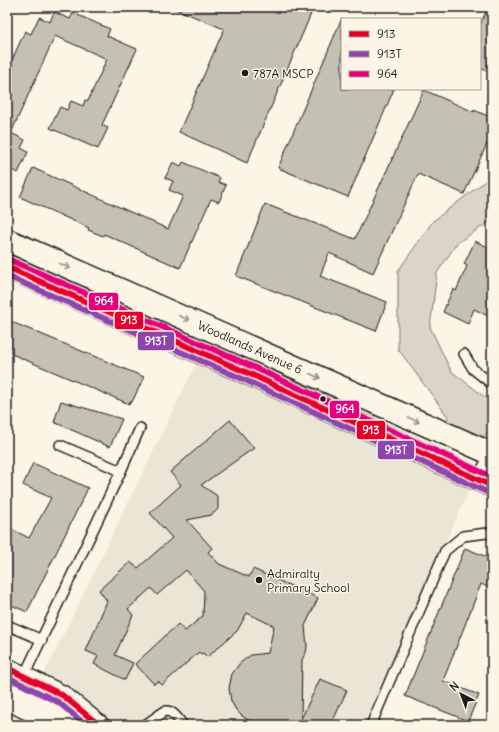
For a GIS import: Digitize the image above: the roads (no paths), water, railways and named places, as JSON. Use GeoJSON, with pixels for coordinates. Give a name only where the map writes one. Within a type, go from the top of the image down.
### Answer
{"type":"FeatureCollection","features":[{"type":"Feature","properties":{"kind":"street","name":"Woodlands Avenue 6"},"geometry":{"type":"LineString","coordinates":[[7,240],[491,452]]}},
{"type":"Feature","properties":{"kind":"street","name":"Woodlands Avenue 6"},"geometry":{"type":"LineString","coordinates":[[7,266],[485,482]]}},
{"type":"Feature","properties":{"kind":"street"},"geometry":{"type":"LineString","coordinates":[[16,672],[62,694],[99,725]]}},
{"type":"Feature","properties":{"kind":"lane"},"geometry":{"type":"LineString","coordinates":[[464,354],[473,369],[492,384]]}},
{"type":"Feature","properties":{"kind":"lane"},"geometry":{"type":"LineString","coordinates":[[16,672],[42,640],[140,428]]}},
{"type":"Feature","properties":{"kind":"lane"},"geometry":{"type":"LineString","coordinates":[[60,445],[121,471]]}},
{"type":"Feature","properties":{"kind":"lane"},"geometry":{"type":"LineString","coordinates":[[485,482],[491,452]]}},
{"type":"Feature","properties":{"kind":"lane"},"geometry":{"type":"LineString","coordinates":[[371,725],[445,551],[463,536],[487,533],[492,535]]}},
{"type":"Feature","properties":{"kind":"lane"},"geometry":{"type":"LineString","coordinates":[[7,625],[42,640]]}},
{"type":"Feature","properties":{"kind":"lane"},"geometry":{"type":"LineString","coordinates":[[145,725],[165,711],[173,713],[183,725]]}},
{"type":"Feature","properties":{"kind":"lane"},"geometry":{"type":"LineString","coordinates":[[7,717],[22,725]]}},
{"type":"Feature","properties":{"kind":"place","name":"787A MSCP"},"geometry":{"type":"Point","coordinates":[245,73]}},
{"type":"Feature","properties":{"kind":"place","name":"Admiralty Primary School"},"geometry":{"type":"Point","coordinates":[259,580]}}]}
